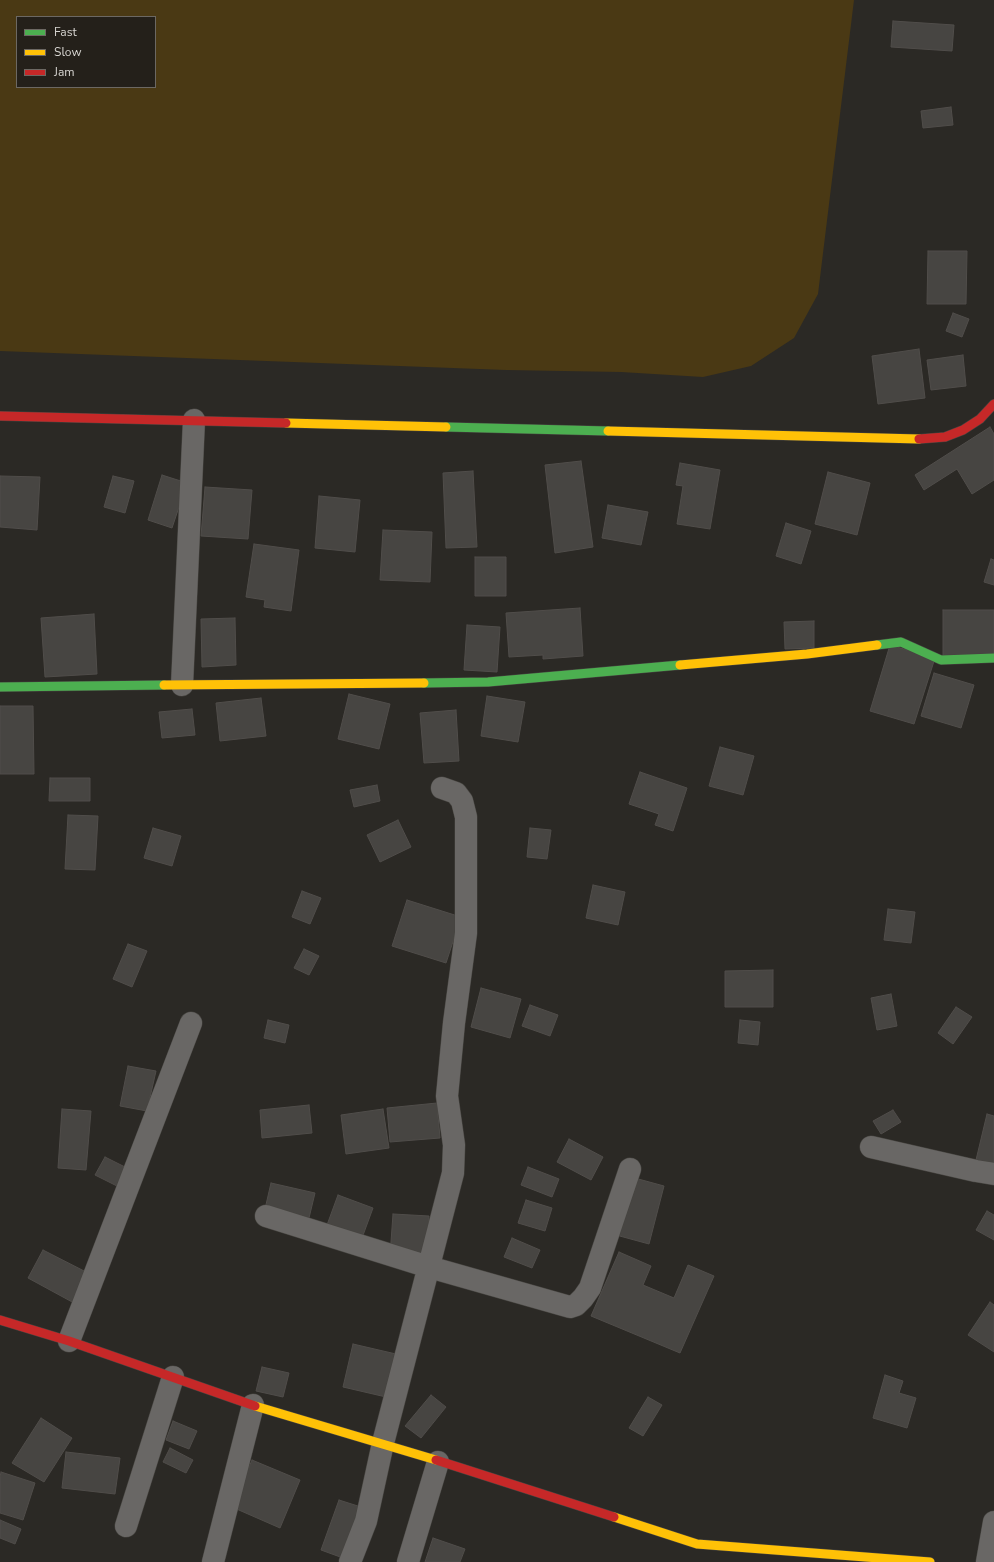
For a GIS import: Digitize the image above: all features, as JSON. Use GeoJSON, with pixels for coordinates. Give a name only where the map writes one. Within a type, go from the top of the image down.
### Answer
{"type":"FeatureCollection","features":[{"type":"Feature","properties":{"kind":"street"},"geometry":{"type":"LineString","coordinates":[[0,416],[910,439],[945,437],[963,430],[980,419],[994,404]]}},
{"type":"Feature","properties":{"kind":"street"},"geometry":{"type":"LineString","coordinates":[[182,685],[194,420]]}},
{"type":"Feature","properties":{"kind":"street"},"geometry":{"type":"LineString","coordinates":[[0,687],[488,682],[807,654],[901,642],[940,660],[994,658]]}},
{"type":"Feature","properties":{"kind":"street"},"geometry":{"type":"LineString","coordinates":[[350,1562],[366,1521],[383,1443],[453,1173],[454,1145],[447,1096],[454,1023],[466,933],[466,818],[462,801],[456,793],[442,788]]}},
{"type":"Feature","properties":{"kind":"street"},"geometry":{"type":"LineString","coordinates":[[69,1341],[191,1023]]}},
{"type":"Feature","properties":{"kind":"street"},"geometry":{"type":"LineString","coordinates":[[871,1147],[994,1174]]}},
{"type":"Feature","properties":{"kind":"street"},"geometry":{"type":"LineString","coordinates":[[266,1216],[429,1267],[570,1307],[576,1305],[590,1288],[630,1169]]}},
{"type":"Feature","properties":{"kind":"street"},"geometry":{"type":"LineString","coordinates":[[0,1320],[69,1341],[254,1405],[383,1443],[438,1462],[697,1544],[930,1562]]}},
{"type":"Feature","properties":{"kind":"street"},"geometry":{"type":"LineString","coordinates":[[126,1526],[173,1377]]}},
{"type":"Feature","properties":{"kind":"street"},"geometry":{"type":"LineString","coordinates":[[213,1562],[254,1405]]}},
{"type":"Feature","properties":{"kind":"street"},"geometry":{"type":"LineString","coordinates":[[408,1562],[438,1462]]}},
{"type":"Feature","properties":{"kind":"street"},"geometry":{"type":"LineString","coordinates":[[987,1562],[994,1522]]}},
{"type":"Feature","properties":{"kind":"shaded area"},"geometry":{"type":"Polygon","coordinates":[[[0,0],[854,0],[818,294],[794,338],[751,366],[703,377],[621,372],[506,370],[0,351],[0,0]]]}},
{"type":"Feature","properties":{"kind":"building"},"geometry":{"type":"Polygon","coordinates":[[[893,21],[954,25],[952,51],[891,47],[893,21]]]}},
{"type":"Feature","properties":{"kind":"building"},"geometry":{"type":"Polygon","coordinates":[[[951,107],[953,125],[923,128],[921,111],[951,107]]]}},
{"type":"Feature","properties":{"kind":"building"},"geometry":{"type":"Polygon","coordinates":[[[928,251],[967,251],[966,304],[927,304],[928,251]]]}},
{"type":"Feature","properties":{"kind":"building"},"geometry":{"type":"Polygon","coordinates":[[[953,313],[969,319],[962,337],[946,331],[953,313]]]}},
{"type":"Feature","properties":{"kind":"building"},"geometry":{"type":"Polygon","coordinates":[[[919,349],[925,398],[878,404],[872,356],[919,349]]]}},
{"type":"Feature","properties":{"kind":"building"},"geometry":{"type":"Polygon","coordinates":[[[963,355],[966,386],[931,390],[927,360],[963,355]]]}},
{"type":"Feature","properties":{"kind":"building"},"geometry":{"type":"Polygon","coordinates":[[[990,427],[994,434],[994,480],[972,494],[957,469],[924,490],[915,475],[990,427]]]}},
{"type":"Feature","properties":{"kind":"building"},"geometry":{"type":"Polygon","coordinates":[[[581,461],[593,547],[555,553],[545,465],[581,461]]]}},
{"type":"Feature","properties":{"kind":"building"},"geometry":{"type":"Polygon","coordinates":[[[680,463],[720,470],[710,529],[677,524],[683,486],[676,485],[680,463]]]}},
{"type":"Feature","properties":{"kind":"building"},"geometry":{"type":"Polygon","coordinates":[[[473,471],[477,547],[446,548],[443,473],[473,471]]]}},
{"type":"Feature","properties":{"kind":"building"},"geometry":{"type":"Polygon","coordinates":[[[828,472],[870,483],[857,535],[815,524],[828,472]]]}},
{"type":"Feature","properties":{"kind":"building"},"geometry":{"type":"Polygon","coordinates":[[[162,475],[187,483],[172,528],[148,520],[162,475]]]}},
{"type":"Feature","properties":{"kind":"building"},"geometry":{"type":"Polygon","coordinates":[[[0,476],[40,477],[37,530],[0,527],[0,476]]]}},
{"type":"Feature","properties":{"kind":"building"},"geometry":{"type":"Polygon","coordinates":[[[113,476],[134,481],[125,513],[104,507],[113,476]]]}},
{"type":"Feature","properties":{"kind":"building"},"geometry":{"type":"Polygon","coordinates":[[[205,487],[252,490],[248,539],[201,536],[205,487]]]}},
{"type":"Feature","properties":{"kind":"building"},"geometry":{"type":"Polygon","coordinates":[[[319,496],[360,500],[355,552],[315,548],[319,496]]]}},
{"type":"Feature","properties":{"kind":"building"},"geometry":{"type":"Polygon","coordinates":[[[608,505],[648,512],[641,545],[602,538],[608,505]]]}},
{"type":"Feature","properties":{"kind":"building"},"geometry":{"type":"Polygon","coordinates":[[[786,523],[811,531],[801,564],[776,556],[786,523]]]}},
{"type":"Feature","properties":{"kind":"building"},"geometry":{"type":"Polygon","coordinates":[[[383,530],[432,532],[430,582],[380,580],[383,530]]]}},
{"type":"Feature","properties":{"kind":"building"},"geometry":{"type":"Polygon","coordinates":[[[254,544],[299,550],[291,611],[264,607],[265,600],[246,597],[254,544]]]}},
{"type":"Feature","properties":{"kind":"building"},"geometry":{"type":"Polygon","coordinates":[[[475,557],[506,557],[506,596],[475,596],[475,557]]]}},
{"type":"Feature","properties":{"kind":"building"},"geometry":{"type":"Polygon","coordinates":[[[991,559],[994,560],[994,585],[984,582],[991,559]]]}},
{"type":"Feature","properties":{"kind":"building"},"geometry":{"type":"Polygon","coordinates":[[[580,608],[583,656],[543,659],[543,655],[509,657],[506,613],[580,608]]]}},
{"type":"Feature","properties":{"kind":"building"},"geometry":{"type":"Polygon","coordinates":[[[943,610],[994,610],[994,656],[943,656],[943,610]]]}},
{"type":"Feature","properties":{"kind":"building"},"geometry":{"type":"Polygon","coordinates":[[[94,614],[97,674],[45,677],[41,618],[94,614]]]}},
{"type":"Feature","properties":{"kind":"building"},"geometry":{"type":"Polygon","coordinates":[[[235,618],[236,665],[202,667],[201,619],[235,618]]]}},
{"type":"Feature","properties":{"kind":"building"},"geometry":{"type":"Polygon","coordinates":[[[814,621],[814,648],[785,649],[784,622],[814,621]]]}},
{"type":"Feature","properties":{"kind":"building"},"geometry":{"type":"Polygon","coordinates":[[[467,625],[500,627],[497,672],[464,670],[467,625]]]}},
{"type":"Feature","properties":{"kind":"building"},"geometry":{"type":"Polygon","coordinates":[[[890,645],[935,658],[914,724],[870,711],[890,645]]]}},
{"type":"Feature","properties":{"kind":"building"},"geometry":{"type":"Polygon","coordinates":[[[934,673],[974,685],[961,728],[921,716],[934,673]]]}},
{"type":"Feature","properties":{"kind":"building"},"geometry":{"type":"Polygon","coordinates":[[[349,694],[390,704],[379,749],[338,739],[349,694]]]}},
{"type":"Feature","properties":{"kind":"building"},"geometry":{"type":"Polygon","coordinates":[[[487,696],[525,702],[518,742],[481,736],[487,696]]]}},
{"type":"Feature","properties":{"kind":"building"},"geometry":{"type":"Polygon","coordinates":[[[261,698],[266,736],[220,741],[216,703],[261,698]]]}},
{"type":"Feature","properties":{"kind":"building"},"geometry":{"type":"Polygon","coordinates":[[[0,706],[33,706],[34,774],[0,774],[0,706]]]}},
{"type":"Feature","properties":{"kind":"building"},"geometry":{"type":"Polygon","coordinates":[[[192,709],[195,735],[162,738],[159,712],[192,709]]]}},
{"type":"Feature","properties":{"kind":"building"},"geometry":{"type":"Polygon","coordinates":[[[456,710],[459,761],[424,763],[420,713],[456,710]]]}},
{"type":"Feature","properties":{"kind":"building"},"geometry":{"type":"Polygon","coordinates":[[[720,747],[754,756],[743,795],[709,786],[720,747]]]}},
{"type":"Feature","properties":{"kind":"building"},"geometry":{"type":"Polygon","coordinates":[[[640,772],[687,788],[673,831],[655,825],[659,814],[629,804],[640,772]]]}},
{"type":"Feature","properties":{"kind":"building"},"geometry":{"type":"Polygon","coordinates":[[[50,778],[90,778],[90,801],[49,801],[50,778]]]}},
{"type":"Feature","properties":{"kind":"building"},"geometry":{"type":"Polygon","coordinates":[[[377,785],[380,801],[354,807],[350,790],[377,785]]]}},
{"type":"Feature","properties":{"kind":"building"},"geometry":{"type":"Polygon","coordinates":[[[68,815],[98,816],[95,870],[65,869],[68,815]]]}},
{"type":"Feature","properties":{"kind":"building"},"geometry":{"type":"Polygon","coordinates":[[[398,820],[411,847],[380,862],[367,835],[398,820]]]}},
{"type":"Feature","properties":{"kind":"building"},"geometry":{"type":"Polygon","coordinates":[[[153,828],[181,836],[172,866],[144,858],[153,828]]]}},
{"type":"Feature","properties":{"kind":"building"},"geometry":{"type":"Polygon","coordinates":[[[530,828],[551,830],[547,859],[527,857],[530,828]]]}},
{"type":"Feature","properties":{"kind":"building"},"geometry":{"type":"Polygon","coordinates":[[[593,885],[625,892],[618,925],[586,918],[593,885]]]}},
{"type":"Feature","properties":{"kind":"building"},"geometry":{"type":"Polygon","coordinates":[[[302,891],[321,898],[310,924],[292,917],[302,891]]]}},
{"type":"Feature","properties":{"kind":"building"},"geometry":{"type":"Polygon","coordinates":[[[407,900],[461,917],[446,963],[392,946],[407,900]]]}},
{"type":"Feature","properties":{"kind":"building"},"geometry":{"type":"Polygon","coordinates":[[[888,909],[915,912],[911,943],[884,940],[888,909]]]}},
{"type":"Feature","properties":{"kind":"building"},"geometry":{"type":"Polygon","coordinates":[[[128,944],[147,951],[132,987],[113,979],[128,944]]]}},
{"type":"Feature","properties":{"kind":"building"},"geometry":{"type":"Polygon","coordinates":[[[304,949],[319,956],[309,975],[294,968],[304,949]]]}},
{"type":"Feature","properties":{"kind":"building"},"geometry":{"type":"Polygon","coordinates":[[[773,970],[773,1007],[725,1007],[725,971],[773,970]]]}},
{"type":"Feature","properties":{"kind":"building"},"geometry":{"type":"Polygon","coordinates":[[[481,988],[521,999],[510,1038],[471,1027],[481,988]]]}},
{"type":"Feature","properties":{"kind":"building"},"geometry":{"type":"Polygon","coordinates":[[[891,994],[897,1026],[877,1030],[871,998],[891,994]]]}},
{"type":"Feature","properties":{"kind":"building"},"geometry":{"type":"Polygon","coordinates":[[[530,1005],[558,1015],[550,1036],[522,1026],[530,1005]]]}},
{"type":"Feature","properties":{"kind":"building"},"geometry":{"type":"Polygon","coordinates":[[[956,1007],[972,1017],[953,1044],[938,1033],[956,1007]]]}},
{"type":"Feature","properties":{"kind":"building"},"geometry":{"type":"Polygon","coordinates":[[[268,1020],[289,1025],[285,1043],[264,1038],[268,1020]]]}},
{"type":"Feature","properties":{"kind":"building"},"geometry":{"type":"Polygon","coordinates":[[[740,1020],[760,1022],[758,1045],[738,1043],[740,1020]]]}},
{"type":"Feature","properties":{"kind":"building"},"geometry":{"type":"Polygon","coordinates":[[[128,1066],[156,1071],[147,1111],[120,1106],[128,1066]]]}},
{"type":"Feature","properties":{"kind":"building"},"geometry":{"type":"Polygon","coordinates":[[[437,1103],[440,1138],[390,1142],[387,1108],[437,1103]]]}},
{"type":"Feature","properties":{"kind":"building"},"geometry":{"type":"Polygon","coordinates":[[[309,1105],[312,1133],[262,1138],[260,1110],[309,1105]]]}},
{"type":"Feature","properties":{"kind":"building"},"geometry":{"type":"Polygon","coordinates":[[[62,1109],[91,1111],[86,1170],[58,1168],[62,1109]]]}},
{"type":"Feature","properties":{"kind":"building"},"geometry":{"type":"Polygon","coordinates":[[[383,1109],[389,1148],[346,1154],[341,1115],[383,1109]]]}},
{"type":"Feature","properties":{"kind":"building"},"geometry":{"type":"Polygon","coordinates":[[[893,1110],[901,1122],[881,1134],[873,1121],[893,1110]]]}},
{"type":"Feature","properties":{"kind":"building"},"geometry":{"type":"Polygon","coordinates":[[[987,1114],[994,1116],[994,1164],[976,1160],[987,1114]]]}},
{"type":"Feature","properties":{"kind":"building"},"geometry":{"type":"Polygon","coordinates":[[[569,1139],[603,1157],[591,1180],[557,1162],[569,1139]]]}},
{"type":"Feature","properties":{"kind":"building"},"geometry":{"type":"Polygon","coordinates":[[[105,1157],[131,1170],[121,1188],[95,1175],[105,1157]]]}},
{"type":"Feature","properties":{"kind":"building"},"geometry":{"type":"Polygon","coordinates":[[[528,1167],[559,1179],[552,1197],[521,1185],[528,1167]]]}},
{"type":"Feature","properties":{"kind":"building"},"geometry":{"type":"Polygon","coordinates":[[[631,1177],[664,1186],[649,1244],[616,1235],[631,1177]]]}},
{"type":"Feature","properties":{"kind":"building"},"geometry":{"type":"Polygon","coordinates":[[[271,1183],[315,1193],[309,1218],[265,1209],[271,1183]]]}},
{"type":"Feature","properties":{"kind":"building"},"geometry":{"type":"Polygon","coordinates":[[[338,1195],[373,1208],[362,1238],[327,1225],[338,1195]]]}},
{"type":"Feature","properties":{"kind":"building"},"geometry":{"type":"Polygon","coordinates":[[[526,1200],[552,1208],[545,1231],[518,1223],[526,1200]]]}},
{"type":"Feature","properties":{"kind":"building"},"geometry":{"type":"Polygon","coordinates":[[[987,1211],[994,1215],[994,1240],[976,1230],[987,1211]]]}},
{"type":"Feature","properties":{"kind":"building"},"geometry":{"type":"Polygon","coordinates":[[[393,1214],[429,1216],[426,1258],[390,1256],[393,1214]]]}},
{"type":"Feature","properties":{"kind":"building"},"geometry":{"type":"Polygon","coordinates":[[[512,1238],[540,1250],[532,1268],[504,1257],[512,1238]]]}},
{"type":"Feature","properties":{"kind":"building"},"geometry":{"type":"Polygon","coordinates":[[[43,1250],[90,1274],[74,1303],[28,1278],[43,1250]]]}},
{"type":"Feature","properties":{"kind":"building"},"geometry":{"type":"Polygon","coordinates":[[[619,1252],[651,1266],[643,1285],[674,1298],[688,1265],[714,1276],[680,1353],[591,1316],[619,1252]]]}},
{"type":"Feature","properties":{"kind":"building"},"geometry":{"type":"Polygon","coordinates":[[[990,1302],[994,1305],[994,1352],[968,1335],[990,1302]]]}},
{"type":"Feature","properties":{"kind":"building"},"geometry":{"type":"Polygon","coordinates":[[[353,1344],[396,1354],[386,1397],[343,1387],[353,1344]]]}},
{"type":"Feature","properties":{"kind":"building"},"geometry":{"type":"Polygon","coordinates":[[[262,1367],[289,1373],[283,1397],[256,1391],[262,1367]]]}},
{"type":"Feature","properties":{"kind":"building"},"geometry":{"type":"Polygon","coordinates":[[[885,1375],[903,1381],[899,1393],[916,1398],[907,1428],[873,1418],[885,1375]]]}},
{"type":"Feature","properties":{"kind":"building"},"geometry":{"type":"Polygon","coordinates":[[[431,1395],[446,1407],[421,1438],[405,1426],[431,1395]]]}},
{"type":"Feature","properties":{"kind":"building"},"geometry":{"type":"Polygon","coordinates":[[[648,1397],[662,1405],[643,1436],[629,1428],[648,1397]]]}},
{"type":"Feature","properties":{"kind":"building"},"geometry":{"type":"Polygon","coordinates":[[[41,1418],[72,1438],[44,1482],[12,1463],[41,1418]]]}},
{"type":"Feature","properties":{"kind":"building"},"geometry":{"type":"Polygon","coordinates":[[[173,1421],[197,1431],[189,1449],[166,1440],[173,1421]]]}},
{"type":"Feature","properties":{"kind":"building"},"geometry":{"type":"Polygon","coordinates":[[[170,1448],[193,1460],[186,1473],[163,1462],[170,1448]]]}},
{"type":"Feature","properties":{"kind":"building"},"geometry":{"type":"Polygon","coordinates":[[[66,1452],[120,1458],[115,1494],[62,1488],[66,1452]]]}},
{"type":"Feature","properties":{"kind":"building"},"geometry":{"type":"Polygon","coordinates":[[[252,1460],[300,1480],[280,1528],[232,1507],[252,1460]]]}},
{"type":"Feature","properties":{"kind":"building"},"geometry":{"type":"Polygon","coordinates":[[[1,1472],[35,1483],[23,1520],[0,1513],[1,1472]]]}},
{"type":"Feature","properties":{"kind":"building"},"geometry":{"type":"Polygon","coordinates":[[[339,1500],[361,1507],[343,1558],[321,1550],[339,1500]]]}},
{"type":"Feature","properties":{"kind":"building"},"geometry":{"type":"Polygon","coordinates":[[[0,1520],[21,1529],[15,1544],[0,1538],[0,1520]]]}},
{"type":"Feature","properties":{"kind":"building"},"geometry":{"type":"Polygon","coordinates":[[[433,1538],[465,1549],[460,1562],[425,1562],[433,1538]]]}},
{"type":"Feature","properties":{"kind":"traffic: fast"},"geometry":{"type":"LineString","coordinates":[[446,427],[608,431]]}},
{"type":"Feature","properties":{"kind":"traffic: fast"},"geometry":{"type":"LineString","coordinates":[[877,645],[901,642],[941,660],[994,658]]}},
{"type":"Feature","properties":{"kind":"traffic: fast"},"geometry":{"type":"LineString","coordinates":[[424,683],[488,682],[680,665]]}},
{"type":"Feature","properties":{"kind":"traffic: fast"},"geometry":{"type":"LineString","coordinates":[[0,687],[164,685]]}},
{"type":"Feature","properties":{"kind":"traffic: slow"},"geometry":{"type":"LineString","coordinates":[[286,423],[446,427]]}},
{"type":"Feature","properties":{"kind":"traffic: slow"},"geometry":{"type":"LineString","coordinates":[[608,431],[919,439]]}},
{"type":"Feature","properties":{"kind":"traffic: slow"},"geometry":{"type":"LineString","coordinates":[[680,665],[807,654],[877,645]]}},
{"type":"Feature","properties":{"kind":"traffic: slow"},"geometry":{"type":"LineString","coordinates":[[164,685],[424,683]]}},
{"type":"Feature","properties":{"kind":"traffic: slow"},"geometry":{"type":"LineString","coordinates":[[255,1406],[436,1460]]}},
{"type":"Feature","properties":{"kind":"traffic: slow"},"geometry":{"type":"LineString","coordinates":[[614,1517],[697,1544],[930,1562]]}},
{"type":"Feature","properties":{"kind":"traffic: jam"},"geometry":{"type":"LineString","coordinates":[[919,439],[945,437],[963,430],[980,419],[994,404]]}},
{"type":"Feature","properties":{"kind":"traffic: jam"},"geometry":{"type":"LineString","coordinates":[[0,416],[286,423]]}},
{"type":"Feature","properties":{"kind":"traffic: jam"},"geometry":{"type":"LineString","coordinates":[[0,1320],[69,1341],[255,1406]]}},
{"type":"Feature","properties":{"kind":"traffic: jam"},"geometry":{"type":"LineString","coordinates":[[436,1460],[614,1517]]}}]}
